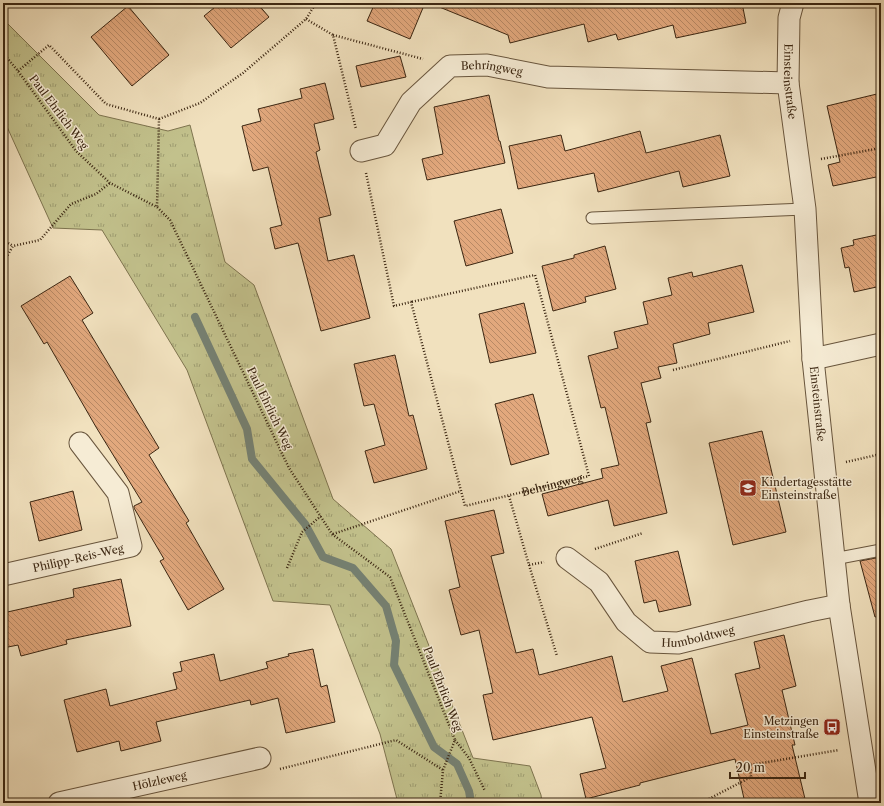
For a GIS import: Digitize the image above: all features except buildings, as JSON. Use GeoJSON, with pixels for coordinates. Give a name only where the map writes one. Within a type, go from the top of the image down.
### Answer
{"type":"FeatureCollection","features":[{"type":"Feature","properties":{"kind":"street","name":"Einsteinstraße"},"geometry":{"type":"LineString","coordinates":[[793,3],[789,18],[788,83],[805,209],[813,359],[839,605],[870,803]]}},
{"type":"Feature","properties":{"kind":"street","name":"Behringweg"},"geometry":{"type":"LineString","coordinates":[[362,151],[384,145],[411,102],[450,66],[486,65],[548,77],[788,83]]}},
{"type":"Feature","properties":{"kind":"street"},"geometry":{"type":"LineString","coordinates":[[813,359],[881,344]]}},
{"type":"Feature","properties":{"kind":"street","name":"Philipp-Reis-Weg"},"geometry":{"type":"LineString","coordinates":[[3,575],[132,546],[118,493],[80,443]]}},
{"type":"Feature","properties":{"kind":"street","name":"Humboldtweg"},"geometry":{"type":"LineString","coordinates":[[567,558],[599,582],[626,622],[650,642],[678,643],[839,605]]}},
{"type":"Feature","properties":{"kind":"street","name":"Hölzleweg"},"geometry":{"type":"LineString","coordinates":[[59,803],[260,758]]}},
{"type":"Feature","properties":{"kind":"lane"},"geometry":{"type":"LineString","coordinates":[[592,218],[805,209]]}},
{"type":"Feature","properties":{"kind":"lane"},"geometry":{"type":"LineString","coordinates":[[834,559],[881,550]]}},
{"type":"Feature","properties":{"kind":"path"},"geometry":{"type":"LineString","coordinates":[[18,71],[49,45],[106,104],[159,118],[200,104],[243,73],[306,19],[316,3]]}},
{"type":"Feature","properties":{"kind":"path"},"geometry":{"type":"LineString","coordinates":[[306,19],[333,35],[450,66]]}},
{"type":"Feature","properties":{"kind":"path"},"geometry":{"type":"LineString","coordinates":[[333,35],[362,151]]}},
{"type":"Feature","properties":{"kind":"path","name":"Paul Ehrlich Weg"},"geometry":{"type":"LineString","coordinates":[[3,53],[18,71],[76,151],[110,183],[157,207],[170,220],[289,468],[332,534],[390,577],[455,740],[443,770],[440,803]]}},
{"type":"Feature","properties":{"kind":"path"},"geometry":{"type":"LineString","coordinates":[[157,207],[159,118]]}},
{"type":"Feature","properties":{"kind":"path"},"geometry":{"type":"LineString","coordinates":[[799,164],[881,148]]}},
{"type":"Feature","properties":{"kind":"path","name":"Behringweg"},"geometry":{"type":"LineString","coordinates":[[362,151],[394,306],[411,302],[535,275],[590,476],[465,506],[411,302]]}},
{"type":"Feature","properties":{"kind":"path"},"geometry":{"type":"LineString","coordinates":[[3,240],[13,246],[40,240],[71,204],[96,194],[110,183]]}},
{"type":"Feature","properties":{"kind":"path"},"geometry":{"type":"LineString","coordinates":[[3,263],[13,246]]}},
{"type":"Feature","properties":{"kind":"path"},"geometry":{"type":"LineString","coordinates":[[673,370],[812,336]]}},
{"type":"Feature","properties":{"kind":"path"},"geometry":{"type":"LineString","coordinates":[[824,466],[881,454]]}},
{"type":"Feature","properties":{"kind":"path"},"geometry":{"type":"LineString","coordinates":[[332,534],[461,490]]}},
{"type":"Feature","properties":{"kind":"path"},"geometry":{"type":"LineString","coordinates":[[509,496],[557,656]]}},
{"type":"Feature","properties":{"kind":"path"},"geometry":{"type":"LineString","coordinates":[[287,568],[302,532],[321,516]]}},
{"type":"Feature","properties":{"kind":"path"},"geometry":{"type":"LineString","coordinates":[[529,565],[567,558],[643,533]]}},
{"type":"Feature","properties":{"kind":"path"},"geometry":{"type":"LineString","coordinates":[[260,758],[277,770],[396,740],[443,770]]}},
{"type":"Feature","properties":{"kind":"path"},"geometry":{"type":"LineString","coordinates":[[455,740],[469,758],[485,791]]}},
{"type":"Feature","properties":{"kind":"path"},"geometry":{"type":"LineString","coordinates":[[701,803],[751,777],[750,765],[861,746]]}},
{"type":"Feature","properties":{"kind":"green space"},"geometry":{"type":"Polygon","coordinates":[[[3,19],[99,115],[168,131],[190,125],[225,262],[254,285],[333,499],[391,549],[473,758],[530,766],[541,795],[542,803],[398,803],[380,734],[330,605],[273,601],[187,370],[102,230],[53,228],[3,118],[3,19]]]}},
{"type":"Feature","properties":{"kind":"waterway"},"geometry":{"type":"LineString","coordinates":[[195,317],[247,429],[252,459],[305,524],[323,557],[353,568],[386,606],[396,641],[394,665],[434,747],[457,764],[469,791],[471,803]]}},
{"type":"Feature","properties":{"kind":"place","name":"Kindertagesstätte Einsteinstraße"},"geometry":{"type":"Point","coordinates":[748,488]}},
{"type":"Feature","properties":{"kind":"place","name":"Metzingen Einsteinstraße"},"geometry":{"type":"Point","coordinates":[832,727]}}]}
